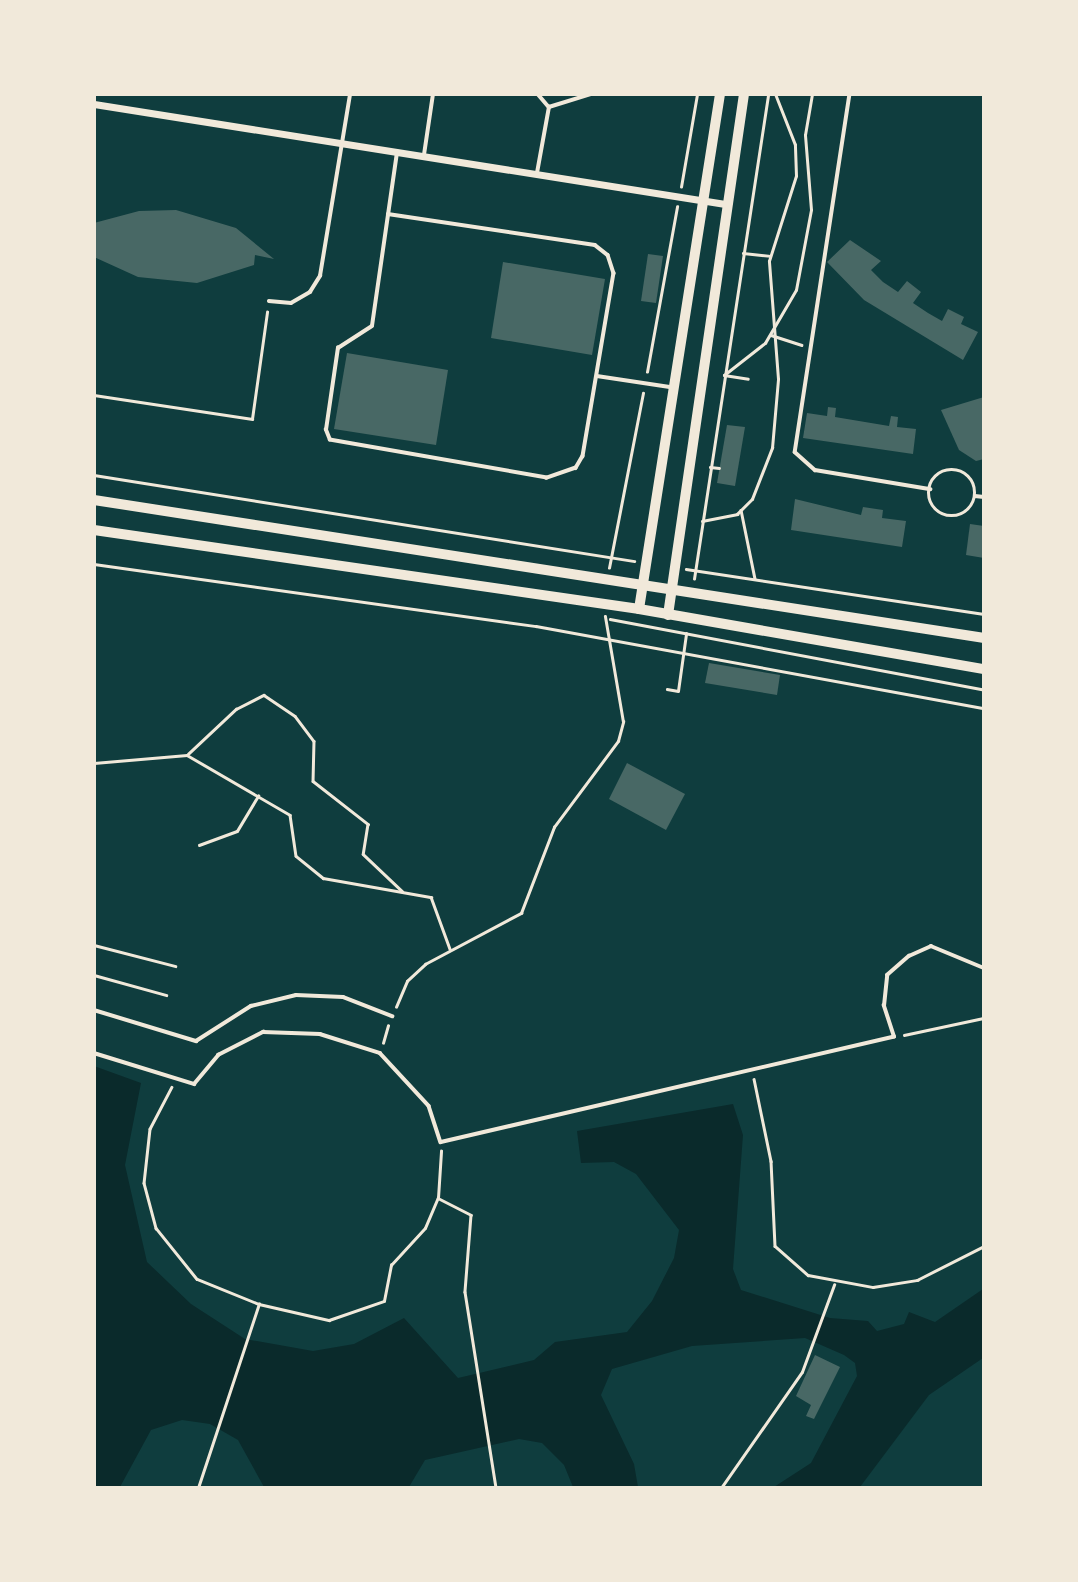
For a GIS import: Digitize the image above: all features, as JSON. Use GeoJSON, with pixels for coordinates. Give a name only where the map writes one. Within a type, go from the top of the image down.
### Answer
{"type":"FeatureCollection","features":[{"type":"Feature","properties":{"kind":"main road"},"geometry":{"type":"LineString","coordinates":[[639,609],[701,199],[720,94]]}},
{"type":"Feature","properties":{"kind":"main road"},"geometry":{"type":"LineString","coordinates":[[668,615],[725,204],[744,94]]}},
{"type":"Feature","properties":{"kind":"main road"},"geometry":{"type":"LineString","coordinates":[[94,500],[643,583],[984,638]]}},
{"type":"Feature","properties":{"kind":"main road"},"geometry":{"type":"LineString","coordinates":[[94,530],[639,609],[984,669]]}},
{"type":"Feature","properties":{"kind":"street"},"geometry":{"type":"LineString","coordinates":[[94,104],[679,194],[725,204]]}},
{"type":"Feature","properties":{"kind":"lane"},"geometry":{"type":"LineString","coordinates":[[269,302],[291,303],[310,292],[320,276],[350,94]]}},
{"type":"Feature","properties":{"kind":"lane"},"geometry":{"type":"LineString","coordinates":[[538,94],[549,107]]}},
{"type":"Feature","properties":{"kind":"lane"},"geometry":{"type":"LineString","coordinates":[[549,107],[591,94]]}},
{"type":"Feature","properties":{"kind":"lane"},"geometry":{"type":"LineString","coordinates":[[850,94],[795,439],[804,464],[930,489]]}},
{"type":"Feature","properties":{"kind":"lane"},"geometry":{"type":"LineString","coordinates":[[424,155],[433,95]]}},
{"type":"Feature","properties":{"kind":"lane"},"geometry":{"type":"LineString","coordinates":[[537,173],[549,107]]}},
{"type":"Feature","properties":{"kind":"lane"},"geometry":{"type":"LineString","coordinates":[[388,214],[595,246],[608,255],[614,273],[583,456],[564,475],[547,478],[330,440],[326,430],[338,348],[372,326],[388,214],[398,151]]}},
{"type":"Feature","properties":{"kind":"lane"},"geometry":{"type":"LineString","coordinates":[[597,376],[672,388]]}},
{"type":"Feature","properties":{"kind":"lane"},"geometry":{"type":"LineString","coordinates":[[953,471],[972,481],[975,496],[965,513],[951,516],[932,505],[930,489],[938,476],[953,471]]}},
{"type":"Feature","properties":{"kind":"lane"},"geometry":{"type":"LineString","coordinates":[[975,496],[984,497]]}},
{"type":"Feature","properties":{"kind":"lane"},"geometry":{"type":"LineString","coordinates":[[94,1053],[194,1084],[218,1055],[263,1032],[320,1034],[380,1053],[429,1106],[441,1142],[894,1037],[884,1006],[887,975],[909,956],[931,946],[984,968]]}},
{"type":"Feature","properties":{"kind":"lane"},"geometry":{"type":"LineString","coordinates":[[94,1010],[196,1041],[251,1006],[296,995],[343,997],[392,1016]]}},
{"type":"Feature","properties":{"kind":"path"},"geometry":{"type":"LineString","coordinates":[[608,578],[697,94]]}},
{"type":"Feature","properties":{"kind":"path"},"geometry":{"type":"LineString","coordinates":[[692,591],[768,94]]}},
{"type":"Feature","properties":{"kind":"path"},"geometry":{"type":"LineString","coordinates":[[702,521],[741,510],[752,499],[772,447],[778,379],[771,335],[771,256],[796,176],[795,145],[775,94]]}},
{"type":"Feature","properties":{"kind":"path"},"geometry":{"type":"LineString","coordinates":[[724,375],[771,335],[796,290],[805,256],[811,210],[805,135],[812,94]]}},
{"type":"Feature","properties":{"kind":"path"},"geometry":{"type":"LineString","coordinates":[[743,253],[771,256]]}},
{"type":"Feature","properties":{"kind":"path"},"geometry":{"type":"LineString","coordinates":[[94,395],[251,419],[269,302]]}},
{"type":"Feature","properties":{"kind":"path"},"geometry":{"type":"LineString","coordinates":[[771,335],[810,347]]}},
{"type":"Feature","properties":{"kind":"path"},"geometry":{"type":"LineString","coordinates":[[724,375],[748,379]]}},
{"type":"Feature","properties":{"kind":"path"},"geometry":{"type":"LineString","coordinates":[[710,467],[719,468]]}},
{"type":"Feature","properties":{"kind":"path"},"geometry":{"type":"LineString","coordinates":[[94,475],[645,562]]}},
{"type":"Feature","properties":{"kind":"path"},"geometry":{"type":"LineString","coordinates":[[741,510],[756,579]]}},
{"type":"Feature","properties":{"kind":"path"},"geometry":{"type":"LineString","coordinates":[[94,564],[606,637],[984,708]]}},
{"type":"Feature","properties":{"kind":"path"},"geometry":{"type":"LineString","coordinates":[[674,567],[984,614]]}},
{"type":"Feature","properties":{"kind":"path"},"geometry":{"type":"LineString","coordinates":[[380,1053],[407,981],[450,949],[521,913],[554,827],[618,741],[623,722],[606,637],[606,605]]}},
{"type":"Feature","properties":{"kind":"path"},"geometry":{"type":"LineString","coordinates":[[592,616],[984,690]]}},
{"type":"Feature","properties":{"kind":"path"},"geometry":{"type":"LineString","coordinates":[[667,689],[678,691],[688,618]]}},
{"type":"Feature","properties":{"kind":"path"},"geometry":{"type":"LineString","coordinates":[[187,755],[236,709],[264,695],[295,716],[314,741],[313,781],[368,824],[363,854],[402,891]]}},
{"type":"Feature","properties":{"kind":"path"},"geometry":{"type":"LineString","coordinates":[[94,762],[187,755],[290,815],[296,856],[323,878],[431,897],[450,949]]}},
{"type":"Feature","properties":{"kind":"path"},"geometry":{"type":"LineString","coordinates":[[199,845],[236,831],[258,796]]}},
{"type":"Feature","properties":{"kind":"path"},"geometry":{"type":"LineString","coordinates":[[94,945],[175,966]]}},
{"type":"Feature","properties":{"kind":"path"},"geometry":{"type":"LineString","coordinates":[[94,975],[166,995]]}},
{"type":"Feature","properties":{"kind":"path"},"geometry":{"type":"LineString","coordinates":[[894,1037],[984,1018]]}},
{"type":"Feature","properties":{"kind":"path"},"geometry":{"type":"LineString","coordinates":[[752,1068],[771,1161],[775,1246],[808,1275],[834,1284],[873,1287],[917,1280],[984,1246]]}},
{"type":"Feature","properties":{"kind":"path"},"geometry":{"type":"LineString","coordinates":[[177,1078],[149,1129],[144,1183],[156,1228],[197,1279],[258,1304],[329,1320],[384,1301],[391,1265],[425,1228],[438,1198],[441,1142]]}},
{"type":"Feature","properties":{"kind":"path"},"geometry":{"type":"LineString","coordinates":[[438,1198],[471,1215],[465,1292],[495,1454],[496,1488]]}},
{"type":"Feature","properties":{"kind":"path"},"geometry":{"type":"LineString","coordinates":[[721,1488],[795,1382],[834,1284]]}},
{"type":"Feature","properties":{"kind":"path"},"geometry":{"type":"LineString","coordinates":[[198,1488],[201,1468],[258,1304]]}},
{"type":"Feature","properties":{"kind":"water"},"geometry":{"type":"Polygon","coordinates":[[[94,1066],[141,1083],[125,1165],[147,1262],[191,1304],[245,1339],[313,1351],[354,1344],[404,1318],[458,1378],[534,1360],[555,1342],[627,1332],[652,1301],[674,1258],[679,1230],[636,1174],[614,1162],[581,1163],[577,1131],[733,1104],[743,1135],[733,1269],[741,1290],[830,1318],[868,1321],[877,1331],[904,1324],[909,1312],[935,1322],[983,1289],[983,1358],[929,1395],[860,1487],[774,1487],[811,1463],[857,1376],[855,1363],[844,1355],[805,1338],[692,1346],[612,1369],[601,1395],[634,1464],[638,1487],[573,1487],[564,1465],[542,1443],[519,1439],[425,1460],[409,1487],[264,1487],[238,1440],[210,1424],[182,1420],[151,1430],[120,1487],[95,1487],[94,1066]]]}},
{"type":"Feature","properties":{"kind":"building"},"geometry":{"type":"Polygon","coordinates":[[[176,210],[236,228],[274,259],[255,255],[254,265],[197,283],[138,277],[94,257],[94,223],[139,211],[176,210]]]}},
{"type":"Feature","properties":{"kind":"building"},"geometry":{"type":"Polygon","coordinates":[[[850,240],[881,261],[871,270],[883,282],[898,292],[907,281],[921,292],[913,303],[942,321],[948,309],[964,317],[961,324],[978,332],[963,360],[864,300],[827,262],[850,240]]]}},
{"type":"Feature","properties":{"kind":"building"},"geometry":{"type":"Polygon","coordinates":[[[648,254],[663,256],[656,303],[641,301],[648,254]]]}},
{"type":"Feature","properties":{"kind":"building"},"geometry":{"type":"Polygon","coordinates":[[[503,262],[605,279],[592,355],[491,338],[503,262]]]}},
{"type":"Feature","properties":{"kind":"building"},"geometry":{"type":"Polygon","coordinates":[[[347,353],[448,370],[436,445],[334,429],[347,353]]]}},
{"type":"Feature","properties":{"kind":"building"},"geometry":{"type":"Polygon","coordinates":[[[984,397],[984,459],[976,461],[959,450],[941,410],[984,397]]]}},
{"type":"Feature","properties":{"kind":"building"},"geometry":{"type":"Polygon","coordinates":[[[828,407],[836,408],[835,417],[889,426],[891,416],[898,417],[897,427],[916,429],[913,454],[803,438],[807,413],[827,416],[828,407]]]}},
{"type":"Feature","properties":{"kind":"building"},"geometry":{"type":"Polygon","coordinates":[[[727,425],[745,427],[735,486],[717,483],[727,425]]]}},
{"type":"Feature","properties":{"kind":"building"},"geometry":{"type":"Polygon","coordinates":[[[795,499],[861,515],[863,507],[883,510],[882,518],[906,521],[902,547],[791,530],[795,499]]]}},
{"type":"Feature","properties":{"kind":"building"},"geometry":{"type":"Polygon","coordinates":[[[970,524],[984,526],[984,558],[966,555],[970,524]]]}},
{"type":"Feature","properties":{"kind":"building"},"geometry":{"type":"Polygon","coordinates":[[[709,663],[780,675],[777,695],[705,683],[709,663]]]}},
{"type":"Feature","properties":{"kind":"building"},"geometry":{"type":"Polygon","coordinates":[[[627,763],[685,794],[666,830],[609,799],[627,763]]]}},
{"type":"Feature","properties":{"kind":"building"},"geometry":{"type":"Polygon","coordinates":[[[815,1355],[840,1367],[814,1419],[806,1416],[811,1405],[796,1396],[815,1355]]]}}]}
